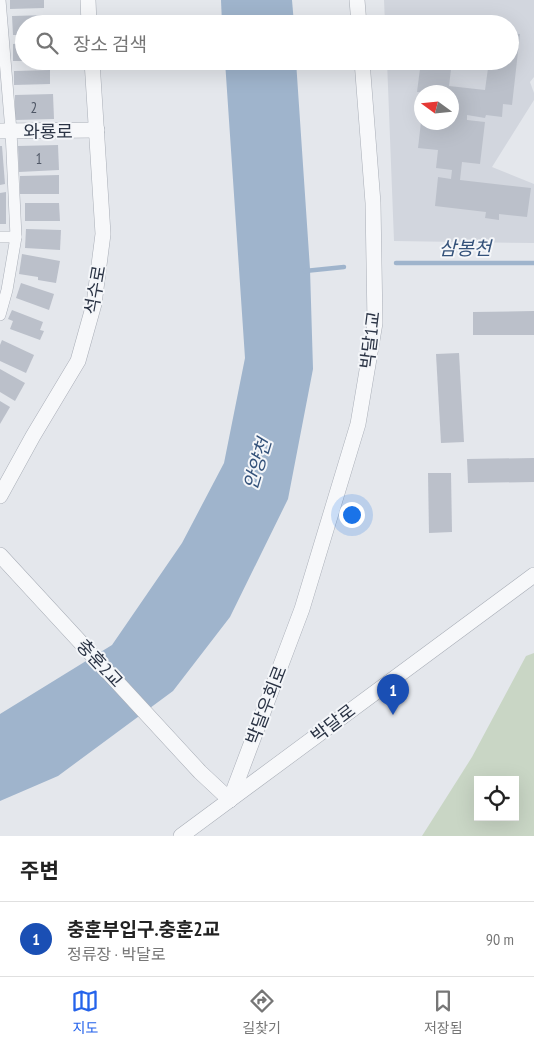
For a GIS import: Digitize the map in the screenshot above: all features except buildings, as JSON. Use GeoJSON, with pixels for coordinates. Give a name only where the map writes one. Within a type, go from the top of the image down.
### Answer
{"type":"FeatureCollection","features":[{"type":"Feature","properties":{"kind":"street"},"geometry":{"type":"LineString","coordinates":[[0,0],[5,131],[16,237],[7,290],[0,315]]}},
{"type":"Feature","properties":{"kind":"street"},"geometry":{"type":"LineString","coordinates":[[88,0],[89,15]]}},
{"type":"Feature","properties":{"kind":"street"},"geometry":{"type":"LineString","coordinates":[[357,0],[358,15]]}},
{"type":"Feature","properties":{"kind":"street","name":"석수로"},"geometry":{"type":"LineString","coordinates":[[0,496],[78,361],[94,304],[103,234],[93,70]]}},
{"type":"Feature","properties":{"kind":"street","name":"박달1교"},"geometry":{"type":"LineString","coordinates":[[302,610],[358,424],[375,323],[373,203],[363,70]]}},
{"type":"Feature","properties":{"kind":"street","name":"와룡로"},"geometry":{"type":"LineString","coordinates":[[5,131],[97,130]]}},
{"type":"Feature","properties":{"kind":"street"},"geometry":{"type":"LineString","coordinates":[[0,237],[16,237]]}},
{"type":"Feature","properties":{"kind":"street","name":"충훈2교"},"geometry":{"type":"LineString","coordinates":[[0,555],[200,772],[230,800]]}},
{"type":"Feature","properties":{"kind":"street","name":"박달로"},"geometry":{"type":"LineString","coordinates":[[181,836],[534,575]]}},
{"type":"Feature","properties":{"kind":"street","name":"박달우회로"},"geometry":{"type":"LineString","coordinates":[[230,800],[302,610]]}},
{"type":"Feature","properties":{"kind":"shaded area"},"geometry":{"type":"Polygon","coordinates":[[[384,0],[534,0],[534,77],[530,82],[534,93],[534,100],[492,167],[534,184],[534,243],[394,241],[387,70],[519,70],[519,15],[385,15],[384,0]]]}},
{"type":"Feature","properties":{"kind":"green space"},"geometry":{"type":"Polygon","coordinates":[[[534,653],[534,836],[422,836],[472,757],[526,656],[534,653]]]}},
{"type":"Feature","properties":{"kind":"water"},"geometry":{"type":"Polygon","coordinates":[[[221,0],[292,0],[293,15],[222,15],[221,0]]]}},
{"type":"Feature","properties":{"kind":"water","name":"안양천"},"geometry":{"type":"Polygon","coordinates":[[[226,70],[297,70],[310,269],[313,369],[288,499],[230,617],[173,691],[58,776],[0,801],[0,714],[112,645],[182,543],[224,463],[245,358],[226,70]]]}},
{"type":"Feature","properties":{"kind":"waterway","name":"삼봉천"},"geometry":{"type":"LineString","coordinates":[[396,263],[534,263]]}},
{"type":"Feature","properties":{"kind":"waterway","name":"삼봉천"},"geometry":{"type":"LineString","coordinates":[[305,271],[344,267]]}},
{"type":"Feature","properties":{"kind":"place","name":"충훈부입구.충훈2교"},"geometry":{"type":"Point","coordinates":[393,715]}}]}
